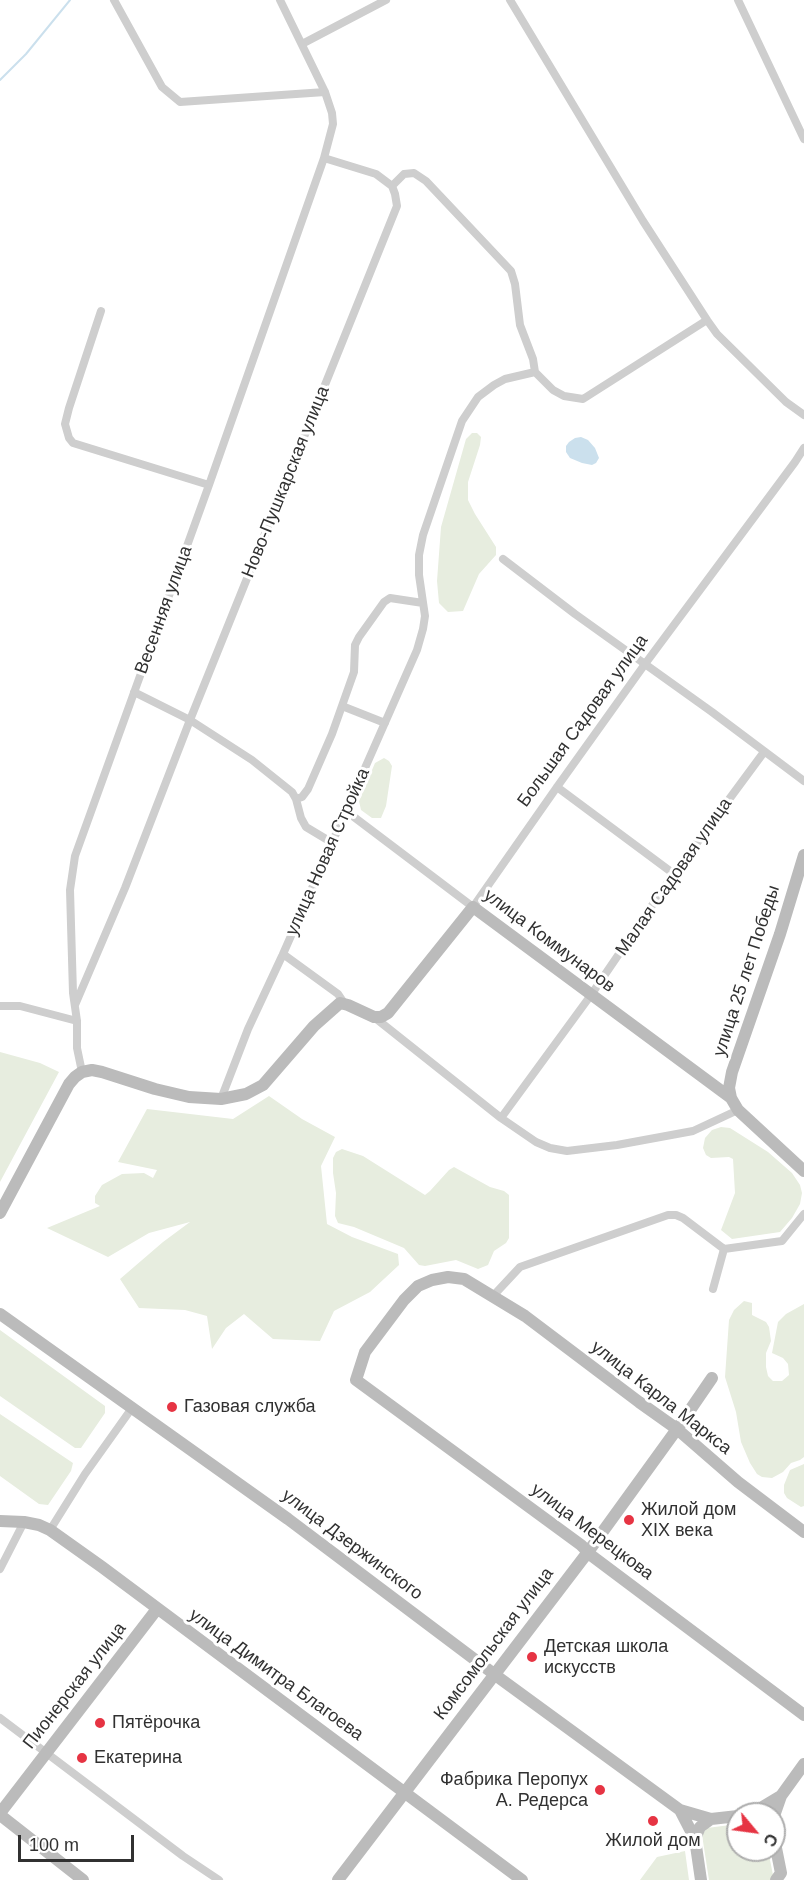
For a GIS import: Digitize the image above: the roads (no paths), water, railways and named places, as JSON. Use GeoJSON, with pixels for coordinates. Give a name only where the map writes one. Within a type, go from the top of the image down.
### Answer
{"type":"FeatureCollection","features":[{"type":"Feature","properties":{"kind":"street"},"geometry":{"type":"LineString","coordinates":[[114,0],[162,87],[180,102],[325,92]]}},
{"type":"Feature","properties":{"kind":"street"},"geometry":{"type":"LineString","coordinates":[[280,0],[325,92],[332,113],[333,124],[324,158],[376,174],[392,186],[404,174],[414,173],[426,181],[511,271],[520,325],[533,359],[535,372],[553,390],[564,396],[583,399],[707,320]]}},
{"type":"Feature","properties":{"kind":"street"},"geometry":{"type":"LineString","coordinates":[[302,44],[386,0]]}},
{"type":"Feature","properties":{"kind":"street"},"geometry":{"type":"LineString","coordinates":[[510,0],[643,221],[707,320],[717,334],[786,402],[804,415]]}},
{"type":"Feature","properties":{"kind":"street"},"geometry":{"type":"LineString","coordinates":[[738,0],[804,139]]}},
{"type":"Feature","properties":{"kind":"street","name":"Весенняя улица"},"geometry":{"type":"LineString","coordinates":[[82,1072],[77,1048],[70,890],[75,856],[324,158]]}},
{"type":"Feature","properties":{"kind":"street","name":"Ново-Пушкарская улица"},"geometry":{"type":"LineString","coordinates":[[75,1005],[125,888],[190,720],[397,207],[392,186]]}},
{"type":"Feature","properties":{"kind":"street"},"geometry":{"type":"LineString","coordinates":[[101,311],[67,416],[65,424],[69,438],[73,443],[209,485]]}},
{"type":"Feature","properties":{"kind":"street","name":"улица Новая Стройка"},"geometry":{"type":"LineString","coordinates":[[221,1099],[248,1029],[417,650],[425,616],[419,555],[423,535],[462,421],[477,397],[494,385],[505,379],[535,372]]}},
{"type":"Feature","properties":{"kind":"street","name":"Большая Садовая улица"},"geometry":{"type":"LineString","coordinates":[[374,1017],[381,1017],[388,1013],[473,908],[645,664],[804,448]]}},
{"type":"Feature","properties":{"kind":"street"},"geometry":{"type":"LineString","coordinates":[[503,559],[574,614],[804,781]]}},
{"type":"Feature","properties":{"kind":"street"},"geometry":{"type":"LineString","coordinates":[[296,799],[302,797],[308,789],[342,706],[354,672],[355,645],[384,602],[390,598],[423,603]]}},
{"type":"Feature","properties":{"kind":"street"},"geometry":{"type":"LineString","coordinates":[[134,692],[190,720],[252,760],[292,792],[306,827],[331,842]]}},
{"type":"Feature","properties":{"kind":"street"},"geometry":{"type":"LineString","coordinates":[[342,706],[385,723]]}},
{"type":"Feature","properties":{"kind":"street","name":"Малая Садовая улица"},"geometry":{"type":"LineString","coordinates":[[501,1118],[591,995],[674,874],[764,752]]}},
{"type":"Feature","properties":{"kind":"street"},"geometry":{"type":"LineString","coordinates":[[557,787],[674,874]]}},
{"type":"Feature","properties":{"kind":"street","name":"улица Коммунаров"},"geometry":{"type":"LineString","coordinates":[[346,811],[473,908],[731,1098]]}},
{"type":"Feature","properties":{"kind":"street","name":"улица 25 лет Победы"},"geometry":{"type":"LineString","coordinates":[[731,1098],[729,1088],[732,1072],[780,934],[804,855]]}},
{"type":"Feature","properties":{"kind":"street"},"geometry":{"type":"LineString","coordinates":[[0,1213],[69,1084],[82,1072],[92,1070],[102,1072],[171,1094],[189,1097],[221,1099],[246,1094],[262,1085],[314,1026],[342,1000],[338,994],[283,954]]}},
{"type":"Feature","properties":{"kind":"street"},"geometry":{"type":"LineString","coordinates":[[340,1003],[374,1017],[501,1118],[536,1142],[550,1148],[567,1151],[617,1145],[693,1131],[738,1110]]}},
{"type":"Feature","properties":{"kind":"street"},"geometry":{"type":"LineString","coordinates":[[0,1006],[20,1006],[76,1021]]}},
{"type":"Feature","properties":{"kind":"street"},"geometry":{"type":"LineString","coordinates":[[731,1098],[738,1110],[804,1171]]}},
{"type":"Feature","properties":{"kind":"street"},"geometry":{"type":"LineString","coordinates":[[493,1296],[520,1267],[668,1215],[683,1218],[724,1249],[782,1241],[804,1214]]}},
{"type":"Feature","properties":{"kind":"street"},"geometry":{"type":"LineString","coordinates":[[712,1289],[724,1249]]}},
{"type":"Feature","properties":{"kind":"street","name":"улица Карла Маркса"},"geometry":{"type":"LineString","coordinates":[[356,1380],[366,1352],[404,1300],[418,1286],[448,1277],[464,1280],[525,1316],[677,1429],[738,1482],[804,1532]]}},
{"type":"Feature","properties":{"kind":"street","name":"улица Дзержинского"},"geometry":{"type":"LineString","coordinates":[[0,1314],[288,1519],[680,1810],[711,1819]]}},
{"type":"Feature","properties":{"kind":"street","name":"Комсомольская улица"},"geometry":{"type":"LineString","coordinates":[[338,1880],[588,1552],[712,1378]]}},
{"type":"Feature","properties":{"kind":"street","name":"улица Мерецкова"},"geometry":{"type":"LineString","coordinates":[[356,1380],[581,1545],[804,1715]]}},
{"type":"Feature","properties":{"kind":"street"},"geometry":{"type":"LineString","coordinates":[[50,1530],[85,1474],[132,1408]]}},
{"type":"Feature","properties":{"kind":"street","name":"улица Димитра Благоева"},"geometry":{"type":"LineString","coordinates":[[0,1521],[24,1522],[50,1530],[522,1880]]}},
{"type":"Feature","properties":{"kind":"street"},"geometry":{"type":"LineString","coordinates":[[0,1569],[24,1522]]}},
{"type":"Feature","properties":{"kind":"street","name":"Пионерская улица"},"geometry":{"type":"LineString","coordinates":[[0,1814],[157,1609]]}},
{"type":"Feature","properties":{"kind":"street"},"geometry":{"type":"LineString","coordinates":[[0,1718],[183,1856],[219,1880]]}},
{"type":"Feature","properties":{"kind":"street"},"geometry":{"type":"LineString","coordinates":[[779,1802],[804,1764]]}},
{"type":"Feature","properties":{"kind":"street"},"geometry":{"type":"LineString","coordinates":[[771,1802],[781,1796]]}},
{"type":"Feature","properties":{"kind":"street","name":"улица Дзержинского"},"geometry":{"type":"LineString","coordinates":[[680,1810],[695,1839],[701,1880]]}},
{"type":"Feature","properties":{"kind":"street"},"geometry":{"type":"LineString","coordinates":[[0,1814],[83,1880]]}},
{"type":"Feature","properties":{"kind":"street"},"geometry":{"type":"LineString","coordinates":[[695,1839],[700,1827],[711,1819],[726,1817]]}},
{"type":"Feature","properties":{"kind":"street"},"geometry":{"type":"LineString","coordinates":[[778,1862],[780,1878]]}},
{"type":"Feature","properties":{"kind":"water"},"geometry":{"type":"Polygon","coordinates":[[[581,437],[588,440],[595,448],[599,458],[592,465],[570,458],[566,452],[569,442],[581,437]]]}},
{"type":"Feature","properties":{"kind":"waterway"},"geometry":{"type":"LineString","coordinates":[[0,80],[26,54],[70,0]]}},
{"type":"Feature","properties":{"kind":"place","name":"Газовая служба"},"geometry":{"type":"Point","coordinates":[172,1407]}},
{"type":"Feature","properties":{"kind":"place","name":"Жилой дом XIX века"},"geometry":{"type":"Point","coordinates":[629,1520]}},
{"type":"Feature","properties":{"kind":"place","name":"Детская школа искусств"},"geometry":{"type":"Point","coordinates":[532,1657]}},
{"type":"Feature","properties":{"kind":"place","name":"Пятёрочка"},"geometry":{"type":"Point","coordinates":[100,1723]}},
{"type":"Feature","properties":{"kind":"place","name":"Екатерина"},"geometry":{"type":"Point","coordinates":[82,1758]}},
{"type":"Feature","properties":{"kind":"place","name":"Фабрика Перопух А. Редерса"},"geometry":{"type":"Point","coordinates":[600,1790]}},
{"type":"Feature","properties":{"kind":"place","name":"Жилой дом"},"geometry":{"type":"Point","coordinates":[653,1821]}}]}
